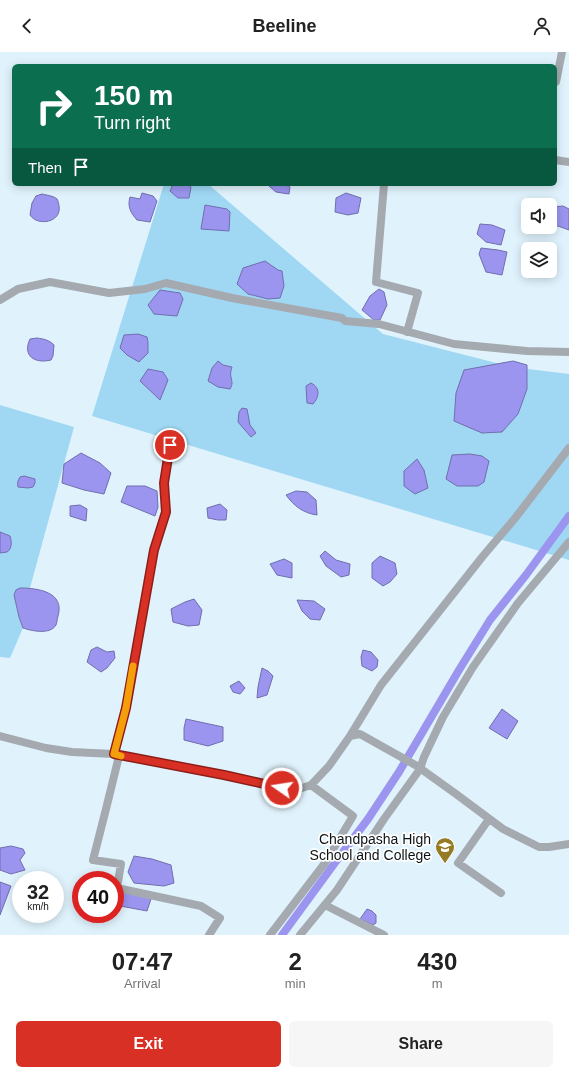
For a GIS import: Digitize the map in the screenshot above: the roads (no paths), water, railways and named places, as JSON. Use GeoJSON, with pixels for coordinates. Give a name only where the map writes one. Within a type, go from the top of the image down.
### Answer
{"type":"FeatureCollection","features":[{"type":"Feature","properties":{"kind":"street"},"geometry":{"type":"LineString","coordinates":[[557,77],[562,52]]}},
{"type":"Feature","properties":{"kind":"street"},"geometry":{"type":"LineString","coordinates":[[557,160],[569,162]]}},
{"type":"Feature","properties":{"kind":"street"},"geometry":{"type":"LineString","coordinates":[[384,186],[376,282],[418,293],[407,332]]}},
{"type":"Feature","properties":{"kind":"street"},"geometry":{"type":"LineString","coordinates":[[0,300],[18,289],[50,282],[109,293],[145,289],[166,283],[232,298],[342,318],[345,321],[379,324],[454,344],[527,351],[569,352]]}},
{"type":"Feature","properties":{"kind":"street"},"geometry":{"type":"LineString","coordinates":[[172,432],[164,483],[166,512],[154,550],[126,708],[106,809],[93,860],[120,864],[117,888],[201,906],[220,918],[209,935]]}},
{"type":"Feature","properties":{"kind":"street"},"geometry":{"type":"LineString","coordinates":[[0,736],[46,748],[72,752],[116,755],[160,762],[293,790],[311,785],[329,766],[350,736],[381,685],[483,556],[516,517],[569,448]]}},
{"type":"Feature","properties":{"kind":"street"},"geometry":{"type":"LineString","coordinates":[[300,935],[337,890],[418,767],[443,717],[474,667],[518,603],[569,542]]}},
{"type":"Feature","properties":{"kind":"street"},"geometry":{"type":"LineString","coordinates":[[350,736],[360,734],[418,767],[503,830],[539,847],[569,844]]}},
{"type":"Feature","properties":{"kind":"street"},"geometry":{"type":"LineString","coordinates":[[270,935],[325,863],[353,816],[311,785]]}},
{"type":"Feature","properties":{"kind":"street"},"geometry":{"type":"LineString","coordinates":[[490,819],[458,863],[502,893]]}},
{"type":"Feature","properties":{"kind":"street"},"geometry":{"type":"LineString","coordinates":[[325,905],[371,932],[384,935]]}},
{"type":"Feature","properties":{"kind":"waterway"},"geometry":{"type":"LineString","coordinates":[[282,935],[368,819],[399,772],[490,620],[526,575],[569,516]]}},
{"type":"Feature","properties":{"kind":"place","name":"Chandpasha High School and College"},"geometry":{"type":"Point","coordinates":[445,864]}}]}
